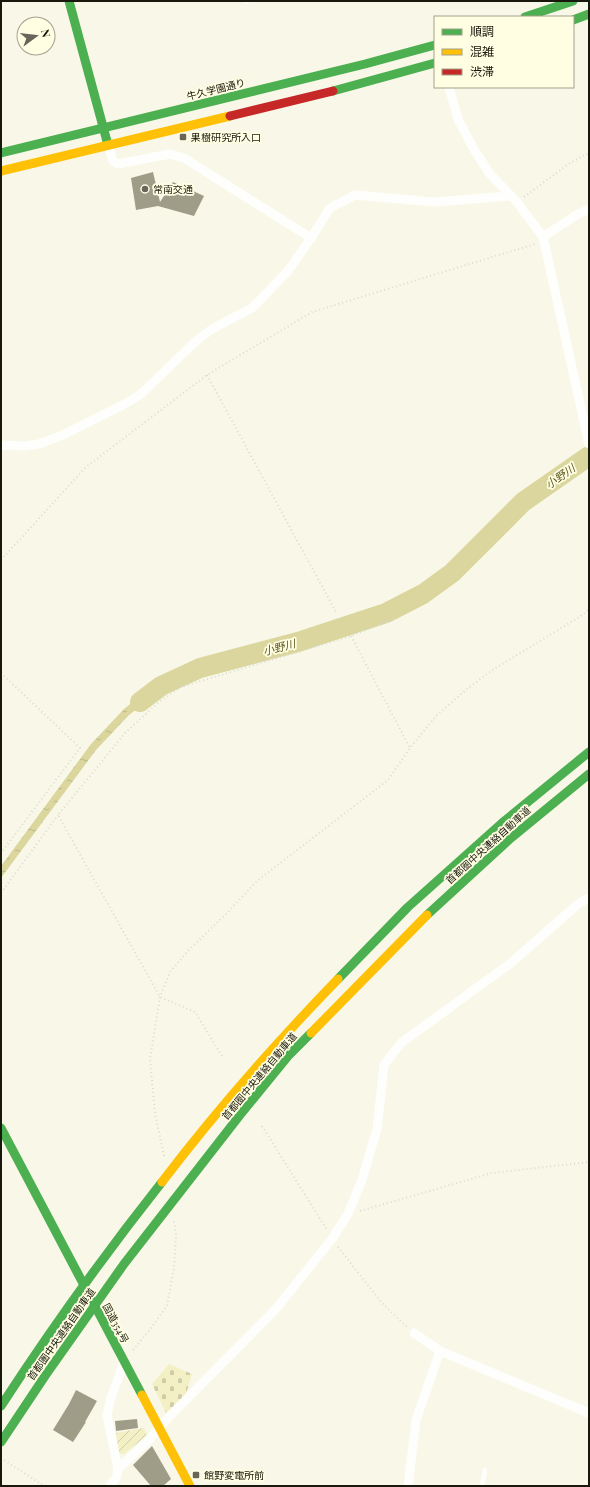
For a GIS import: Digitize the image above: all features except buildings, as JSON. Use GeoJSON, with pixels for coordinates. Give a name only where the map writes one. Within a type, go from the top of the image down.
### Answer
{"type":"FeatureCollection","features":[{"type":"Feature","properties":{"kind":"main road"},"geometry":{"type":"LineString","coordinates":[[69,1],[108,145]]}},
{"type":"Feature","properties":{"kind":"main road"},"geometry":{"type":"LineString","coordinates":[[528,16],[573,1]]}},
{"type":"Feature","properties":{"kind":"main road"},"geometry":{"type":"LineString","coordinates":[[574,20],[589,14]]}},
{"type":"Feature","properties":{"kind":"main road","name":"牛久学園通り"},"geometry":{"type":"LineString","coordinates":[[1,153],[365,64],[434,45]]}},
{"type":"Feature","properties":{"kind":"main road"},"geometry":{"type":"LineString","coordinates":[[1,171],[322,94],[434,63]]}},
{"type":"Feature","properties":{"kind":"main road","name":"首都圏中央連絡自動車道"},"geometry":{"type":"LineString","coordinates":[[1,1406],[30,1360],[113,1244],[186,1150],[278,1044],[330,987],[408,907],[502,823],[589,752]]}},
{"type":"Feature","properties":{"kind":"main road","name":"首都圏中央連絡自動車道"},"geometry":{"type":"LineString","coordinates":[[1,1442],[45,1376],[124,1264],[240,1114],[289,1055],[420,921],[505,843],[589,774]]}},
{"type":"Feature","properties":{"kind":"main road","name":"国道354号"},"geometry":{"type":"LineString","coordinates":[[1,1128],[190,1486]]}},
{"type":"Feature","properties":{"kind":"street"},"geometry":{"type":"LineString","coordinates":[[449,88],[458,119],[473,148],[490,174],[514,199],[543,236],[589,444]]}},
{"type":"Feature","properties":{"kind":"street"},"geometry":{"type":"LineString","coordinates":[[108,145],[113,161],[118,164],[170,154],[184,158],[311,238]]}},
{"type":"Feature","properties":{"kind":"street"},"geometry":{"type":"LineString","coordinates":[[1,445],[24,446],[39,444],[63,435],[125,404],[141,394],[196,341],[212,329],[252,308],[288,271],[330,208],[355,195],[434,202],[514,199]]}},
{"type":"Feature","properties":{"kind":"street"},"geometry":{"type":"LineString","coordinates":[[543,236],[578,214],[589,209]]}},
{"type":"Feature","properties":{"kind":"street"},"geometry":{"type":"LineString","coordinates":[[118,1468],[150,1439],[166,1420],[275,1310],[332,1239],[348,1214],[362,1180],[377,1128],[384,1065],[401,1043],[511,963],[578,904],[589,898]]}},
{"type":"Feature","properties":{"kind":"street"},"geometry":{"type":"LineString","coordinates":[[414,1333],[440,1351],[589,1414]]}},
{"type":"Feature","properties":{"kind":"street"},"geometry":{"type":"LineString","coordinates":[[408,1486],[416,1420],[440,1351]]}},
{"type":"Feature","properties":{"kind":"street"},"geometry":{"type":"LineString","coordinates":[[110,1486],[117,1476],[118,1468],[107,1415],[111,1398],[124,1362]]}},
{"type":"Feature","properties":{"kind":"lane"},"geometry":{"type":"LineString","coordinates":[[482,1486],[485,1470]]}},
{"type":"Feature","properties":{"kind":"path"},"geometry":{"type":"LineString","coordinates":[[514,199],[570,163],[589,153]]}},
{"type":"Feature","properties":{"kind":"path"},"geometry":{"type":"LineString","coordinates":[[1,560],[86,467],[207,375],[312,312],[536,244],[543,236]]}},
{"type":"Feature","properties":{"kind":"path"},"geometry":{"type":"LineString","coordinates":[[207,375],[336,612]]}},
{"type":"Feature","properties":{"kind":"path"},"geometry":{"type":"LineString","coordinates":[[165,1161],[155,1113],[150,1059],[160,997],[170,972],[189,950],[257,881],[388,780],[410,748],[436,715],[466,689],[494,669],[589,609]]}},
{"type":"Feature","properties":{"kind":"path"},"geometry":{"type":"LineString","coordinates":[[1,893],[58,815],[126,732],[160,701],[181,687],[351,636],[394,619]]}},
{"type":"Feature","properties":{"kind":"path"},"geometry":{"type":"LineString","coordinates":[[351,636],[410,748]]}},
{"type":"Feature","properties":{"kind":"path"},"geometry":{"type":"LineString","coordinates":[[1,673],[80,748],[1,853]]}},
{"type":"Feature","properties":{"kind":"path"},"geometry":{"type":"LineString","coordinates":[[58,815],[160,997],[194,1012],[222,1056]]}},
{"type":"Feature","properties":{"kind":"path"},"geometry":{"type":"LineString","coordinates":[[262,1126],[332,1239],[382,1303],[414,1333]]}},
{"type":"Feature","properties":{"kind":"path"},"geometry":{"type":"LineString","coordinates":[[348,1214],[492,1173],[589,1162]]}},
{"type":"Feature","properties":{"kind":"path"},"geometry":{"type":"LineString","coordinates":[[124,1362],[167,1306],[174,1268],[176,1241],[172,1215]]}},
{"type":"Feature","properties":{"kind":"path"},"geometry":{"type":"LineString","coordinates":[[1,1458],[44,1486]]}},
{"type":"Feature","properties":{"kind":"green space"},"geometry":{"type":"Polygon","coordinates":[[[169,1364],[192,1374],[186,1394],[167,1415],[152,1384],[169,1364]]]}},
{"type":"Feature","properties":{"kind":"green space"},"geometry":{"type":"Polygon","coordinates":[[[144,1428],[147,1435],[124,1454],[118,1453],[116,1433],[144,1428]]]}},
{"type":"Feature","properties":{"kind":"water"},"geometry":{"type":"Polygon","coordinates":[[[159,681],[162,690],[129,715],[96,750],[1,878],[1,866],[91,744],[124,709],[159,681]]]}},
{"type":"Feature","properties":{"kind":"waterway","name":"小野川"},"geometry":{"type":"LineString","coordinates":[[140,702],[161,686],[200,668],[298,642],[386,613],[423,594],[452,573],[523,502],[589,456]]}},
{"type":"Feature","properties":{"kind":"traffic: fast"},"geometry":{"type":"LineString","coordinates":[[69,1],[108,145]]}},
{"type":"Feature","properties":{"kind":"traffic: fast"},"geometry":{"type":"LineString","coordinates":[[528,16],[573,1]]}},
{"type":"Feature","properties":{"kind":"traffic: fast"},"geometry":{"type":"LineString","coordinates":[[574,20],[589,14]]}},
{"type":"Feature","properties":{"kind":"traffic: fast"},"geometry":{"type":"LineString","coordinates":[[1,153],[365,64],[434,45]]}},
{"type":"Feature","properties":{"kind":"traffic: fast"},"geometry":{"type":"LineString","coordinates":[[333,91],[434,63]]}},
{"type":"Feature","properties":{"kind":"traffic: fast"},"geometry":{"type":"LineString","coordinates":[[338,979],[408,907],[502,823],[589,752]]}},
{"type":"Feature","properties":{"kind":"traffic: fast"},"geometry":{"type":"LineString","coordinates":[[427,915],[511,838],[589,774]]}},
{"type":"Feature","properties":{"kind":"traffic: fast"},"geometry":{"type":"LineString","coordinates":[[1,1442],[45,1376],[124,1264],[240,1115],[289,1055],[311,1033]]}},
{"type":"Feature","properties":{"kind":"traffic: fast"},"geometry":{"type":"LineString","coordinates":[[1,1128],[142,1395]]}},
{"type":"Feature","properties":{"kind":"traffic: fast"},"geometry":{"type":"LineString","coordinates":[[1,1406],[79,1292],[162,1182]]}},
{"type":"Feature","properties":{"kind":"traffic: slow"},"geometry":{"type":"LineString","coordinates":[[1,171],[230,116]]}},
{"type":"Feature","properties":{"kind":"traffic: slow"},"geometry":{"type":"LineString","coordinates":[[311,1033],[427,915]]}},
{"type":"Feature","properties":{"kind":"traffic: slow"},"geometry":{"type":"LineString","coordinates":[[162,1182],[247,1078],[338,979]]}},
{"type":"Feature","properties":{"kind":"traffic: slow"},"geometry":{"type":"LineString","coordinates":[[142,1395],[190,1486]]}},
{"type":"Feature","properties":{"kind":"traffic: jam"},"geometry":{"type":"LineString","coordinates":[[230,116],[333,91]]}},
{"type":"Feature","properties":{"kind":"place","name":"果樹研究所入口"},"geometry":{"type":"Point","coordinates":[183,137]}},
{"type":"Feature","properties":{"kind":"place","name":"常南交通"},"geometry":{"type":"Point","coordinates":[145,189]}},
{"type":"Feature","properties":{"kind":"place","name":"館野変電所前"},"geometry":{"type":"Point","coordinates":[196,1475]}}]}
